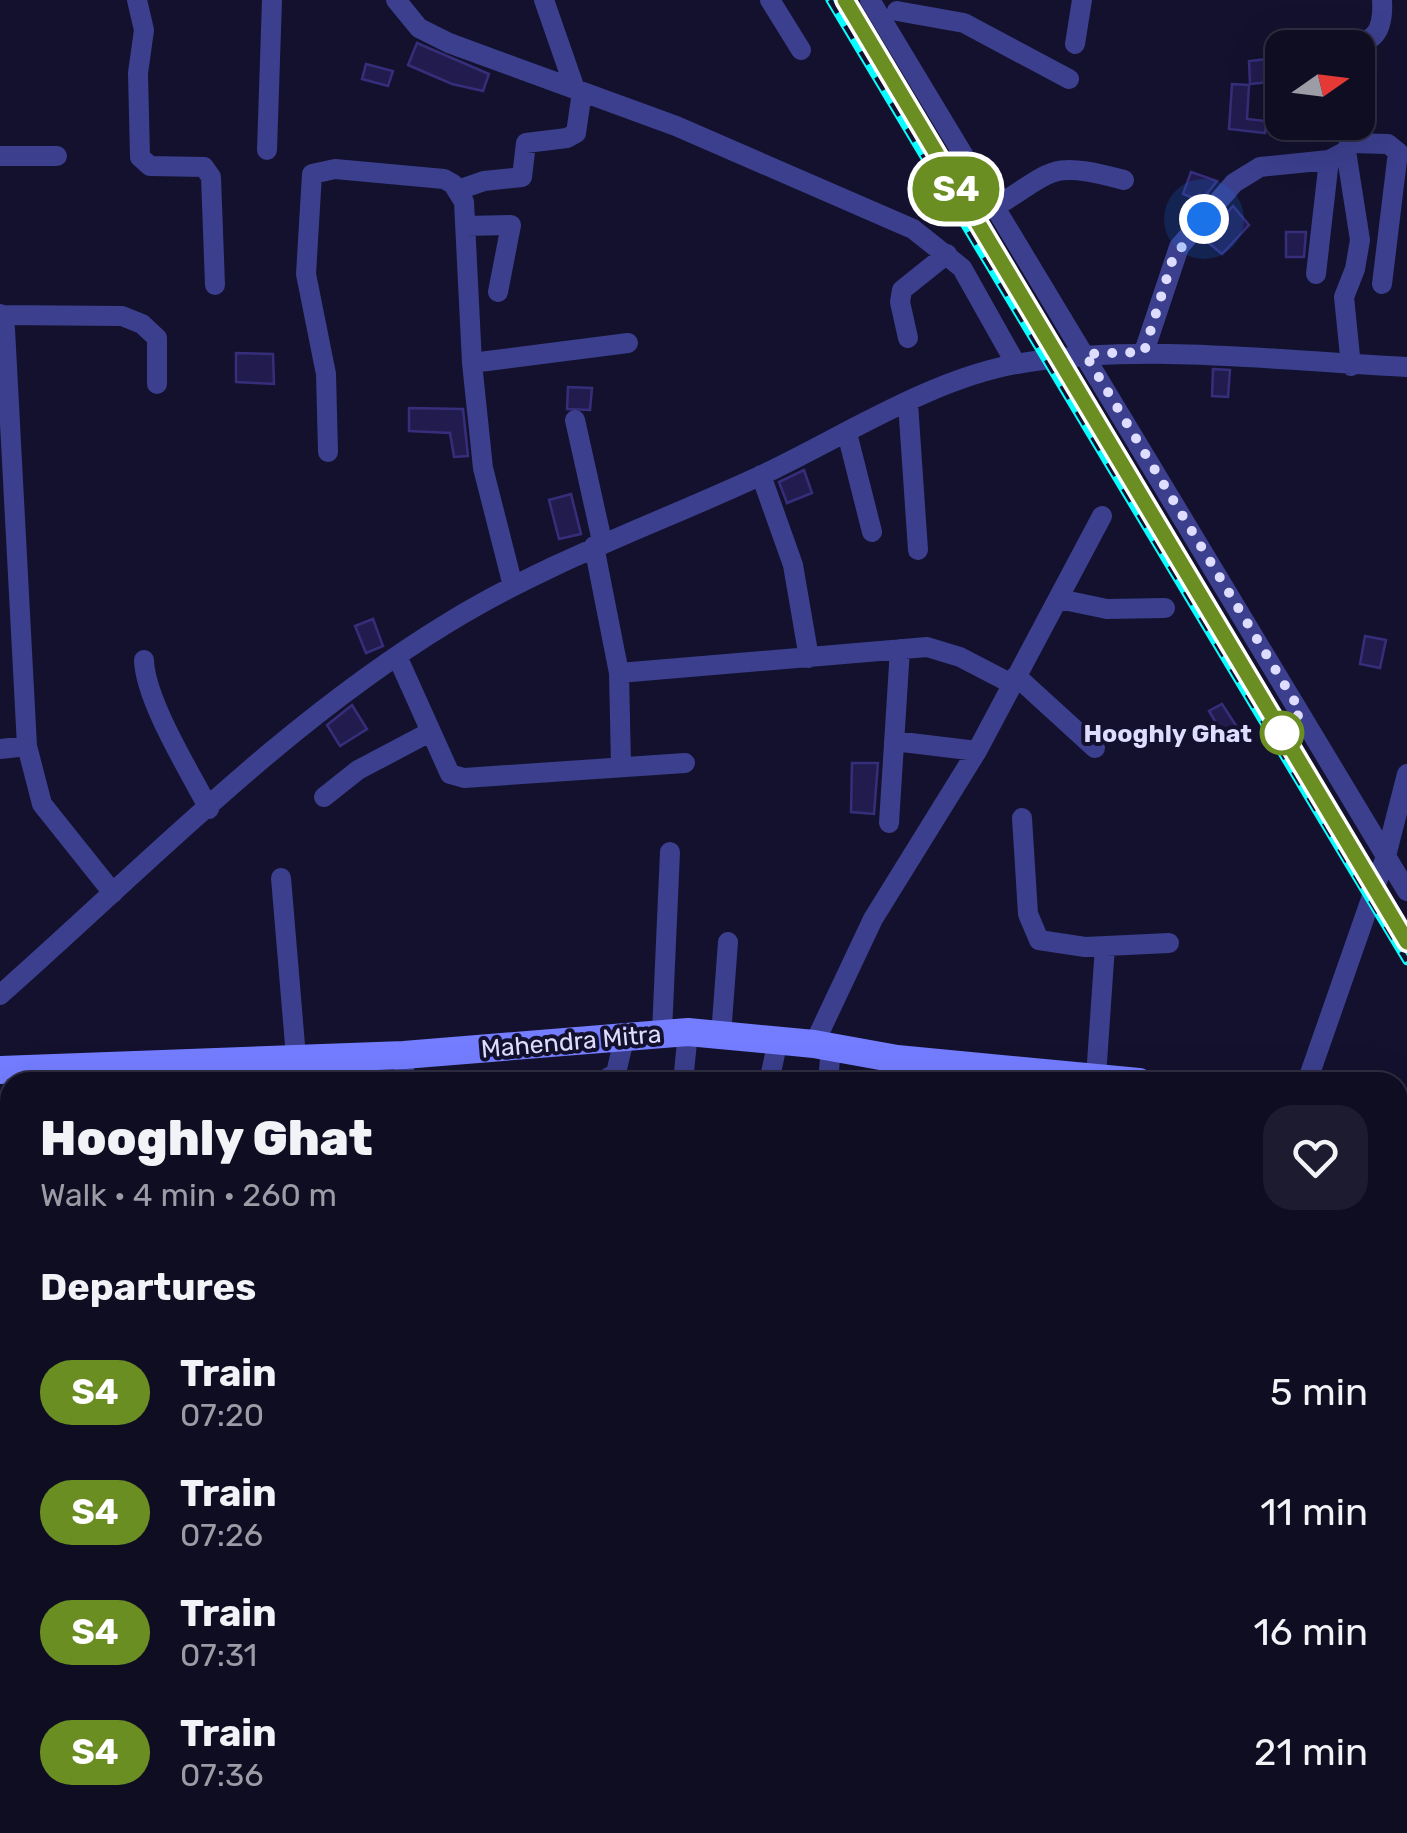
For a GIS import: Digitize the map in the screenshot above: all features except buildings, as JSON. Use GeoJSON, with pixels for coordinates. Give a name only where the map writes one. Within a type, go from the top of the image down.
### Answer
{"type":"FeatureCollection","features":[{"type":"Feature","properties":{"kind":"main road","name":"Mahendra Mitra"},"geometry":{"type":"LineString","coordinates":[[0,1070],[140,1068],[296,1058],[404,1069],[625,1035],[675,1032],[778,1040],[986,1072]]}},
{"type":"Feature","properties":{"kind":"street"},"geometry":{"type":"LineString","coordinates":[[137,0],[144,30],[138,73],[140,157],[150,166],[204,167],[211,176],[215,284]]}},
{"type":"Feature","properties":{"kind":"street"},"geometry":{"type":"LineString","coordinates":[[266,150],[272,0]]}},
{"type":"Feature","properties":{"kind":"street"},"geometry":{"type":"LineString","coordinates":[[396,0],[418,28],[695,133],[913,228],[948,254],[983,302],[1016,364]]}},
{"type":"Feature","properties":{"kind":"street"},"geometry":{"type":"LineString","coordinates":[[458,190],[484,181],[522,177],[526,144],[576,133],[578,90],[544,0]]}},
{"type":"Feature","properties":{"kind":"street"},"geometry":{"type":"LineString","coordinates":[[770,0],[801,50]]}},
{"type":"Feature","properties":{"kind":"street"},"geometry":{"type":"LineString","coordinates":[[870,0],[1407,891]]}},
{"type":"Feature","properties":{"kind":"street"},"geometry":{"type":"LineString","coordinates":[[1075,44],[1082,0]]}},
{"type":"Feature","properties":{"kind":"street"},"geometry":{"type":"LineString","coordinates":[[1375,39],[1381,31],[1382,0]]}},
{"type":"Feature","properties":{"kind":"street"},"geometry":{"type":"LineString","coordinates":[[895,43],[898,5],[964,23],[1069,79]]}},
{"type":"Feature","properties":{"kind":"street"},"geometry":{"type":"LineString","coordinates":[[1316,274],[1343,144]]}},
{"type":"Feature","properties":{"kind":"street"},"geometry":{"type":"LineString","coordinates":[[1343,144],[1360,240],[1356,270],[1344,297],[1351,366]]}},
{"type":"Feature","properties":{"kind":"street"},"geometry":{"type":"LineString","coordinates":[[1144,352],[1173,258],[1234,183],[1260,167],[1343,144],[1388,144],[1398,152],[1382,284]]}},
{"type":"Feature","properties":{"kind":"street"},"geometry":{"type":"LineString","coordinates":[[0,156],[56,156]]}},
{"type":"Feature","properties":{"kind":"street"},"geometry":{"type":"LineString","coordinates":[[994,208],[1055,169],[1072,167],[1124,180]]}},
{"type":"Feature","properties":{"kind":"street"},"geometry":{"type":"LineString","coordinates":[[328,452],[326,374],[306,274],[312,174],[336,169],[444,180],[458,190],[464,202],[472,363],[488,496],[513,586]]}},
{"type":"Feature","properties":{"kind":"street"},"geometry":{"type":"LineString","coordinates":[[464,226],[511,225],[498,292]]}},
{"type":"Feature","properties":{"kind":"street"},"geometry":{"type":"LineString","coordinates":[[908,338],[900,302],[902,290],[948,254]]}},
{"type":"Feature","properties":{"kind":"street"},"geometry":{"type":"LineString","coordinates":[[113,893],[42,804],[27,746],[5,329],[0,315],[134,319],[157,338],[157,384]]}},
{"type":"Feature","properties":{"kind":"street"},"geometry":{"type":"LineString","coordinates":[[472,363],[628,343]]}},
{"type":"Feature","properties":{"kind":"street"},"geometry":{"type":"LineString","coordinates":[[0,995],[209,809],[354,686],[397,656],[513,586],[598,544],[761,475],[908,403],[1016,364],[1085,354],[1144,352],[1407,367]]}},
{"type":"Feature","properties":{"kind":"street"},"geometry":{"type":"LineString","coordinates":[[908,403],[918,550]]}},
{"type":"Feature","properties":{"kind":"street"},"geometry":{"type":"LineString","coordinates":[[575,420],[619,673],[621,765]]}},
{"type":"Feature","properties":{"kind":"street"},"geometry":{"type":"LineString","coordinates":[[847,433],[872,532]]}},
{"type":"Feature","properties":{"kind":"street"},"geometry":{"type":"LineString","coordinates":[[761,475],[793,564],[810,658]]}},
{"type":"Feature","properties":{"kind":"street"},"geometry":{"type":"LineString","coordinates":[[827,1072],[823,1046],[874,919],[978,751],[1030,644],[1060,599],[1102,516]]}},
{"type":"Feature","properties":{"kind":"street"},"geometry":{"type":"LineString","coordinates":[[1060,599],[1107,609],[1164,608]]}},
{"type":"Feature","properties":{"kind":"street"},"geometry":{"type":"LineString","coordinates":[[889,822],[900,650]]}},
{"type":"Feature","properties":{"kind":"street"},"geometry":{"type":"LineString","coordinates":[[619,673],[942,650],[1014,680],[1095,748]]}},
{"type":"Feature","properties":{"kind":"street"},"geometry":{"type":"LineString","coordinates":[[397,656],[450,774],[464,778],[685,763]]}},
{"type":"Feature","properties":{"kind":"street"},"geometry":{"type":"LineString","coordinates":[[144,660],[145,673],[167,725],[209,809]]}},
{"type":"Feature","properties":{"kind":"street"},"geometry":{"type":"LineString","coordinates":[[324,797],[358,770],[430,732]]}},
{"type":"Feature","properties":{"kind":"street"},"geometry":{"type":"LineString","coordinates":[[894,740],[978,751]]}},
{"type":"Feature","properties":{"kind":"street"},"geometry":{"type":"LineString","coordinates":[[0,749],[27,746]]}},
{"type":"Feature","properties":{"kind":"street"},"geometry":{"type":"LineString","coordinates":[[1310,1072],[1386,856],[1407,774]]}},
{"type":"Feature","properties":{"kind":"street"},"geometry":{"type":"LineString","coordinates":[[1022,818],[1028,914],[1033,932],[1048,944],[1169,943]]}},
{"type":"Feature","properties":{"kind":"street"},"geometry":{"type":"LineString","coordinates":[[670,852],[675,1032],[682,1072]]}},
{"type":"Feature","properties":{"kind":"street"},"geometry":{"type":"LineString","coordinates":[[282,878],[296,1058]]}},
{"type":"Feature","properties":{"kind":"street"},"geometry":{"type":"LineString","coordinates":[[722,1035],[728,942]]}},
{"type":"Feature","properties":{"kind":"street"},"geometry":{"type":"LineString","coordinates":[[1096,1072],[1105,946]]}},
{"type":"Feature","properties":{"kind":"street"},"geometry":{"type":"LineString","coordinates":[[616,1072],[625,1035]]}},
{"type":"Feature","properties":{"kind":"street"},"geometry":{"type":"LineString","coordinates":[[771,1072],[778,1040]]}},
{"type":"Feature","properties":{"kind":"railway"},"geometry":{"type":"LineString","coordinates":[[830,0],[1407,961]]}},
{"type":"Feature","properties":{"kind":"train","name":"S4"},"geometry":{"type":"LineString","coordinates":[[845,0],[1407,942]]}},
{"type":"Feature","properties":{"kind":"place","name":"Hooghly Ghat"},"geometry":{"type":"Point","coordinates":[1282,733]}},
{"type":"Feature","properties":{"kind":"route"},"geometry":{"type":"LineString","coordinates":[[1204,219],[1173,258],[1144,352],[1085,354],[1301,712],[1282,733]]}}]}
